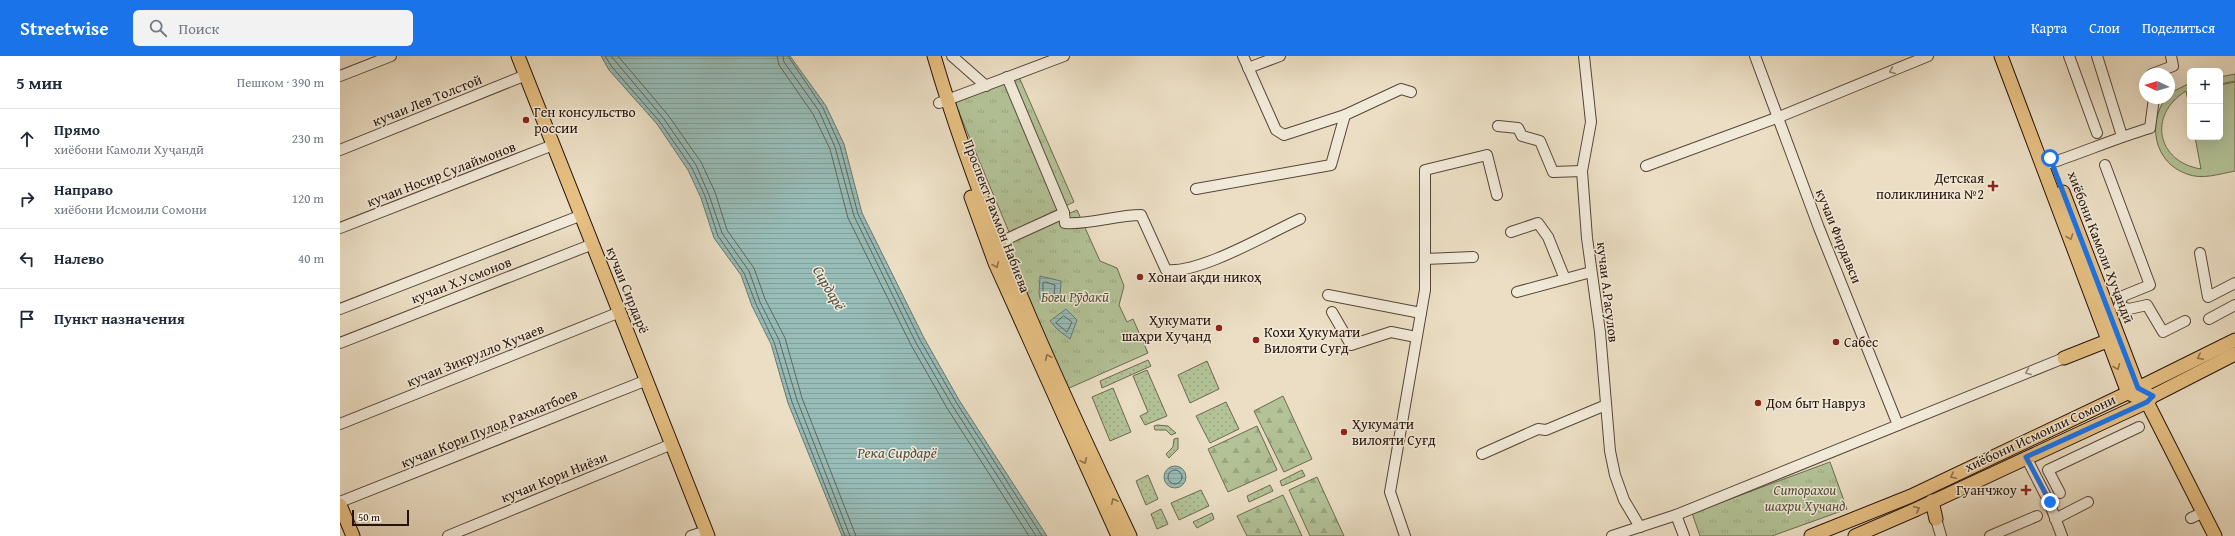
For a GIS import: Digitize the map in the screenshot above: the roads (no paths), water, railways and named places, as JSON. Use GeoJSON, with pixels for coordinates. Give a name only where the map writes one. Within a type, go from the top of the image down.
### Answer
{"type":"FeatureCollection","features":[{"type":"Feature","properties":{"kind":"main road","name":"кучаи Сирдарё"},"geometry":{"type":"LineString","coordinates":[[518,56],[582,215],[706,533]]}},
{"type":"Feature","properties":{"kind":"main road","name":"Проспект Рахмон Набиева"},"geometry":{"type":"LineString","coordinates":[[926,56],[964,150],[998,243],[1078,426],[1130,536]]}},
{"type":"Feature","properties":{"kind":"main road","name":"Проспект Рахмон Набиева"},"geometry":{"type":"LineString","coordinates":[[934,56],[943,101],[995,263],[1118,536]]}},
{"type":"Feature","properties":{"kind":"main road","name":"хиёбони Камоли Хуҷандӣ"},"geometry":{"type":"LineString","coordinates":[[2002,56],[2107,341],[2133,391]]}},
{"type":"Feature","properties":{"kind":"main road","name":"хиёбони Камоли Хуҷандӣ"},"geometry":{"type":"LineString","coordinates":[[2011,56],[2051,163],[2113,309],[2133,391]]}},
{"type":"Feature","properties":{"kind":"main road"},"geometry":{"type":"LineString","coordinates":[[1811,536],[1911,496],[2133,391],[2235,340]]}},
{"type":"Feature","properties":{"kind":"main road"},"geometry":{"type":"LineString","coordinates":[[2064,358],[2107,341]]}},
{"type":"Feature","properties":{"kind":"main road","name":"хиёбони Исмоили Сомони"},"geometry":{"type":"LineString","coordinates":[[1855,536],[2150,399],[2235,354]]}},
{"type":"Feature","properties":{"kind":"main road"},"geometry":{"type":"LineString","coordinates":[[2133,391],[2150,399],[2223,536]]}},
{"type":"Feature","properties":{"kind":"main road"},"geometry":{"type":"LineString","coordinates":[[2150,399],[2215,536]]}},
{"type":"Feature","properties":{"kind":"main road"},"geometry":{"type":"LineString","coordinates":[[1932,501],[1936,519]]}},
{"type":"Feature","properties":{"kind":"main road"},"geometry":{"type":"LineString","coordinates":[[1886,505],[1892,511],[1891,520]]}},
{"type":"Feature","properties":{"kind":"main road"},"geometry":{"type":"LineString","coordinates":[[340,506],[353,536]]}},
{"type":"Feature","properties":{"kind":"street"},"geometry":{"type":"LineString","coordinates":[[340,76],[391,56]]}},
{"type":"Feature","properties":{"kind":"street"},"geometry":{"type":"LineString","coordinates":[[952,56],[986,86]]}},
{"type":"Feature","properties":{"kind":"street"},"geometry":{"type":"LineString","coordinates":[[943,101],[1064,56]]}},
{"type":"Feature","properties":{"kind":"street"},"geometry":{"type":"LineString","coordinates":[[1243,56],[1276,130],[1284,135],[1345,115],[1406,91]]}},
{"type":"Feature","properties":{"kind":"street"},"geometry":{"type":"LineString","coordinates":[[1248,68],[1280,56]]}},
{"type":"Feature","properties":{"kind":"street","name":"кучаи А.Расулов"},"geometry":{"type":"LineString","coordinates":[[1584,56],[1591,122],[1582,171],[1591,272],[1600,332],[1610,451],[1615,475],[1635,528]]}},
{"type":"Feature","properties":{"kind":"street","name":"кучаи Фирдавси"},"geometry":{"type":"LineString","coordinates":[[1755,56],[1779,117],[1819,228],[1898,425]]}},
{"type":"Feature","properties":{"kind":"street"},"geometry":{"type":"LineString","coordinates":[[1646,166],[1779,117],[1928,56]]}},
{"type":"Feature","properties":{"kind":"street"},"geometry":{"type":"LineString","coordinates":[[2069,56],[2097,133]]}},
{"type":"Feature","properties":{"kind":"street"},"geometry":{"type":"LineString","coordinates":[[2097,56],[2122,136]]}},
{"type":"Feature","properties":{"kind":"street"},"geometry":{"type":"LineString","coordinates":[[2168,68],[2173,66],[2171,56]]}},
{"type":"Feature","properties":{"kind":"street","name":"кучаи Лев Толстой"},"geometry":{"type":"LineString","coordinates":[[340,150],[526,75]]}},
{"type":"Feature","properties":{"kind":"street"},"geometry":{"type":"LineString","coordinates":[[1007,77],[1064,213],[1065,223],[1078,224],[1125,215],[1141,215],[1166,270],[1173,271],[1188,268],[1226,253],[1300,218]]}},
{"type":"Feature","properties":{"kind":"street"},"geometry":{"type":"LineString","coordinates":[[2051,163],[2099,147],[2122,136],[2150,128],[2153,104]]}},
{"type":"Feature","properties":{"kind":"street"},"geometry":{"type":"LineString","coordinates":[[1196,189],[1331,165],[1345,115]]}},
{"type":"Feature","properties":{"kind":"street"},"geometry":{"type":"LineString","coordinates":[[1498,126],[1518,128],[1522,136],[1540,141],[1553,172],[1582,171]]}},
{"type":"Feature","properties":{"kind":"street","name":"кучаи Носир Сулаймонов"},"geometry":{"type":"LineString","coordinates":[[340,228],[553,145]]}},
{"type":"Feature","properties":{"kind":"street"},"geometry":{"type":"LineString","coordinates":[[1405,536],[1390,492],[1425,290],[1425,170],[1487,155],[1497,195]]}},
{"type":"Feature","properties":{"kind":"street"},"geometry":{"type":"LineString","coordinates":[[2105,165],[2150,285],[2124,296],[2113,309]]}},
{"type":"Feature","properties":{"kind":"street"},"geometry":{"type":"LineString","coordinates":[[998,243],[1064,213]]}},
{"type":"Feature","properties":{"kind":"street","name":"кучаи Х.Усмонов"},"geometry":{"type":"LineString","coordinates":[[340,309],[582,215]]}},
{"type":"Feature","properties":{"kind":"street"},"geometry":{"type":"LineString","coordinates":[[1511,232],[1538,223],[1548,237],[1565,279]]}},
{"type":"Feature","properties":{"kind":"street","name":"кучаи Х.Усмонов"},"geometry":{"type":"LineString","coordinates":[[340,343],[593,244]]}},
{"type":"Feature","properties":{"kind":"street"},"geometry":{"type":"LineString","coordinates":[[2200,253],[2208,297],[2235,283]]}},
{"type":"Feature","properties":{"kind":"street"},"geometry":{"type":"LineString","coordinates":[[1425,259],[1473,257]]}},
{"type":"Feature","properties":{"kind":"street"},"geometry":{"type":"LineString","coordinates":[[1517,292],[1591,272]]}},
{"type":"Feature","properties":{"kind":"street"},"geometry":{"type":"LineString","coordinates":[[1328,295],[1421,313]]}},
{"type":"Feature","properties":{"kind":"street"},"geometry":{"type":"LineString","coordinates":[[2113,309],[2129,309],[2146,305],[2164,332],[2185,321]]}},
{"type":"Feature","properties":{"kind":"street"},"geometry":{"type":"LineString","coordinates":[[2209,319],[2235,305]]}},
{"type":"Feature","properties":{"kind":"street","name":"кучаи Зикрулло Хучаев"},"geometry":{"type":"LineString","coordinates":[[340,424],[620,312]]}},
{"type":"Feature","properties":{"kind":"street"},"geometry":{"type":"LineString","coordinates":[[1332,312],[1351,345],[1391,332],[1416,337]]}},
{"type":"Feature","properties":{"kind":"street"},"geometry":{"type":"LineString","coordinates":[[1612,536],[1676,515],[2064,358]]}},
{"type":"Feature","properties":{"kind":"street","name":"кучаи Кори Пулод Рахматбоев"},"geometry":{"type":"LineString","coordinates":[[340,502],[647,380]]}},
{"type":"Feature","properties":{"kind":"street"},"geometry":{"type":"LineString","coordinates":[[1482,454],[1538,429],[1546,430],[1606,405]]}},
{"type":"Feature","properties":{"kind":"street"},"geometry":{"type":"LineString","coordinates":[[2060,493],[2048,470],[2139,427]]}},
{"type":"Feature","properties":{"kind":"street","name":"кучаи Кори Ниёзи"},"geometry":{"type":"LineString","coordinates":[[448,536],[672,444]]}},
{"type":"Feature","properties":{"kind":"street"},"geometry":{"type":"LineString","coordinates":[[2026,457],[2056,519],[2062,536]]}},
{"type":"Feature","properties":{"kind":"street"},"geometry":{"type":"LineString","coordinates":[[2056,519],[2088,502]]}},
{"type":"Feature","properties":{"kind":"street"},"geometry":{"type":"LineString","coordinates":[[2191,518],[2204,512]]}},
{"type":"Feature","properties":{"kind":"street"},"geometry":{"type":"LineString","coordinates":[[1676,515],[1684,536]]}},
{"type":"Feature","properties":{"kind":"street"},"geometry":{"type":"LineString","coordinates":[[1990,536],[2037,516]]}},
{"type":"Feature","properties":{"kind":"street"},"geometry":{"type":"LineString","coordinates":[[1936,519],[1941,536]]}},
{"type":"Feature","properties":{"kind":"street"},"geometry":{"type":"LineString","coordinates":[[692,536],[706,533]]}},
{"type":"Feature","properties":{"kind":"water","name":"Река Сирдарё"},"geometry":{"type":"Polygon","coordinates":[[[601,56],[790,56],[826,106],[844,144],[862,213],[924,338],[959,400],[1047,536],[842,536],[788,403],[771,344],[752,306],[741,275],[714,238],[701,198],[688,170],[657,124],[609,70],[601,56]]]}},
{"type":"Feature","properties":{"kind":"water"},"geometry":{"type":"Polygon","coordinates":[[[1040,276],[1061,281],[1060,298],[1041,303],[1039,293],[1040,276]]]}},
{"type":"Feature","properties":{"kind":"water"},"geometry":{"type":"Polygon","coordinates":[[[1066,309],[1077,320],[1070,339],[1058,330],[1050,321],[1066,309]]]}},
{"type":"Feature","properties":{"kind":"water"},"geometry":{"type":"Polygon","coordinates":[[[1175,466],[1183,469],[1186,477],[1183,485],[1175,488],[1167,485],[1164,477],[1167,469],[1175,466]]]}},
{"type":"Feature","properties":{"kind":"place","name":"Ген консульство россии"},"geometry":{"type":"Point","coordinates":[526,120]}},
{"type":"Feature","properties":{"kind":"place","name":"Детская поликлиника №2"},"geometry":{"type":"Point","coordinates":[1993,186]}},
{"type":"Feature","properties":{"kind":"place","name":"Хонаи ақди никоҳ"},"geometry":{"type":"Point","coordinates":[1140,277]}},
{"type":"Feature","properties":{"kind":"place","name":"Ҳукумати шаҳри Хуҷанд"},"geometry":{"type":"Point","coordinates":[1219,328]}},
{"type":"Feature","properties":{"kind":"place","name":"Кохи Ҳукумати Вилояти Суғд"},"geometry":{"type":"Point","coordinates":[1256,340]}},
{"type":"Feature","properties":{"kind":"place","name":"Сабес"},"geometry":{"type":"Point","coordinates":[1836,342]}},
{"type":"Feature","properties":{"kind":"place","name":"Дом быт Навруз"},"geometry":{"type":"Point","coordinates":[1758,403]}},
{"type":"Feature","properties":{"kind":"place","name":"Ҳукумати вилояти Суғд"},"geometry":{"type":"Point","coordinates":[1344,432]}},
{"type":"Feature","properties":{"kind":"place","name":"Гуанчжоу"},"geometry":{"type":"Point","coordinates":[2026,490]}},
{"type":"Feature","properties":{"kind":"water label","name":"Сирдарё"},"geometry":{"type":"Point","coordinates":[829,288]}},
{"type":"Feature","properties":{"kind":"park label","name":"Боғи Рӯдакӣ"},"geometry":{"type":"Point","coordinates":[1075,297]}},
{"type":"Feature","properties":{"kind":"park label","name":"Ситорахои шахри Хучанд"},"geometry":{"type":"Point","coordinates":[1805,498]}}]}
